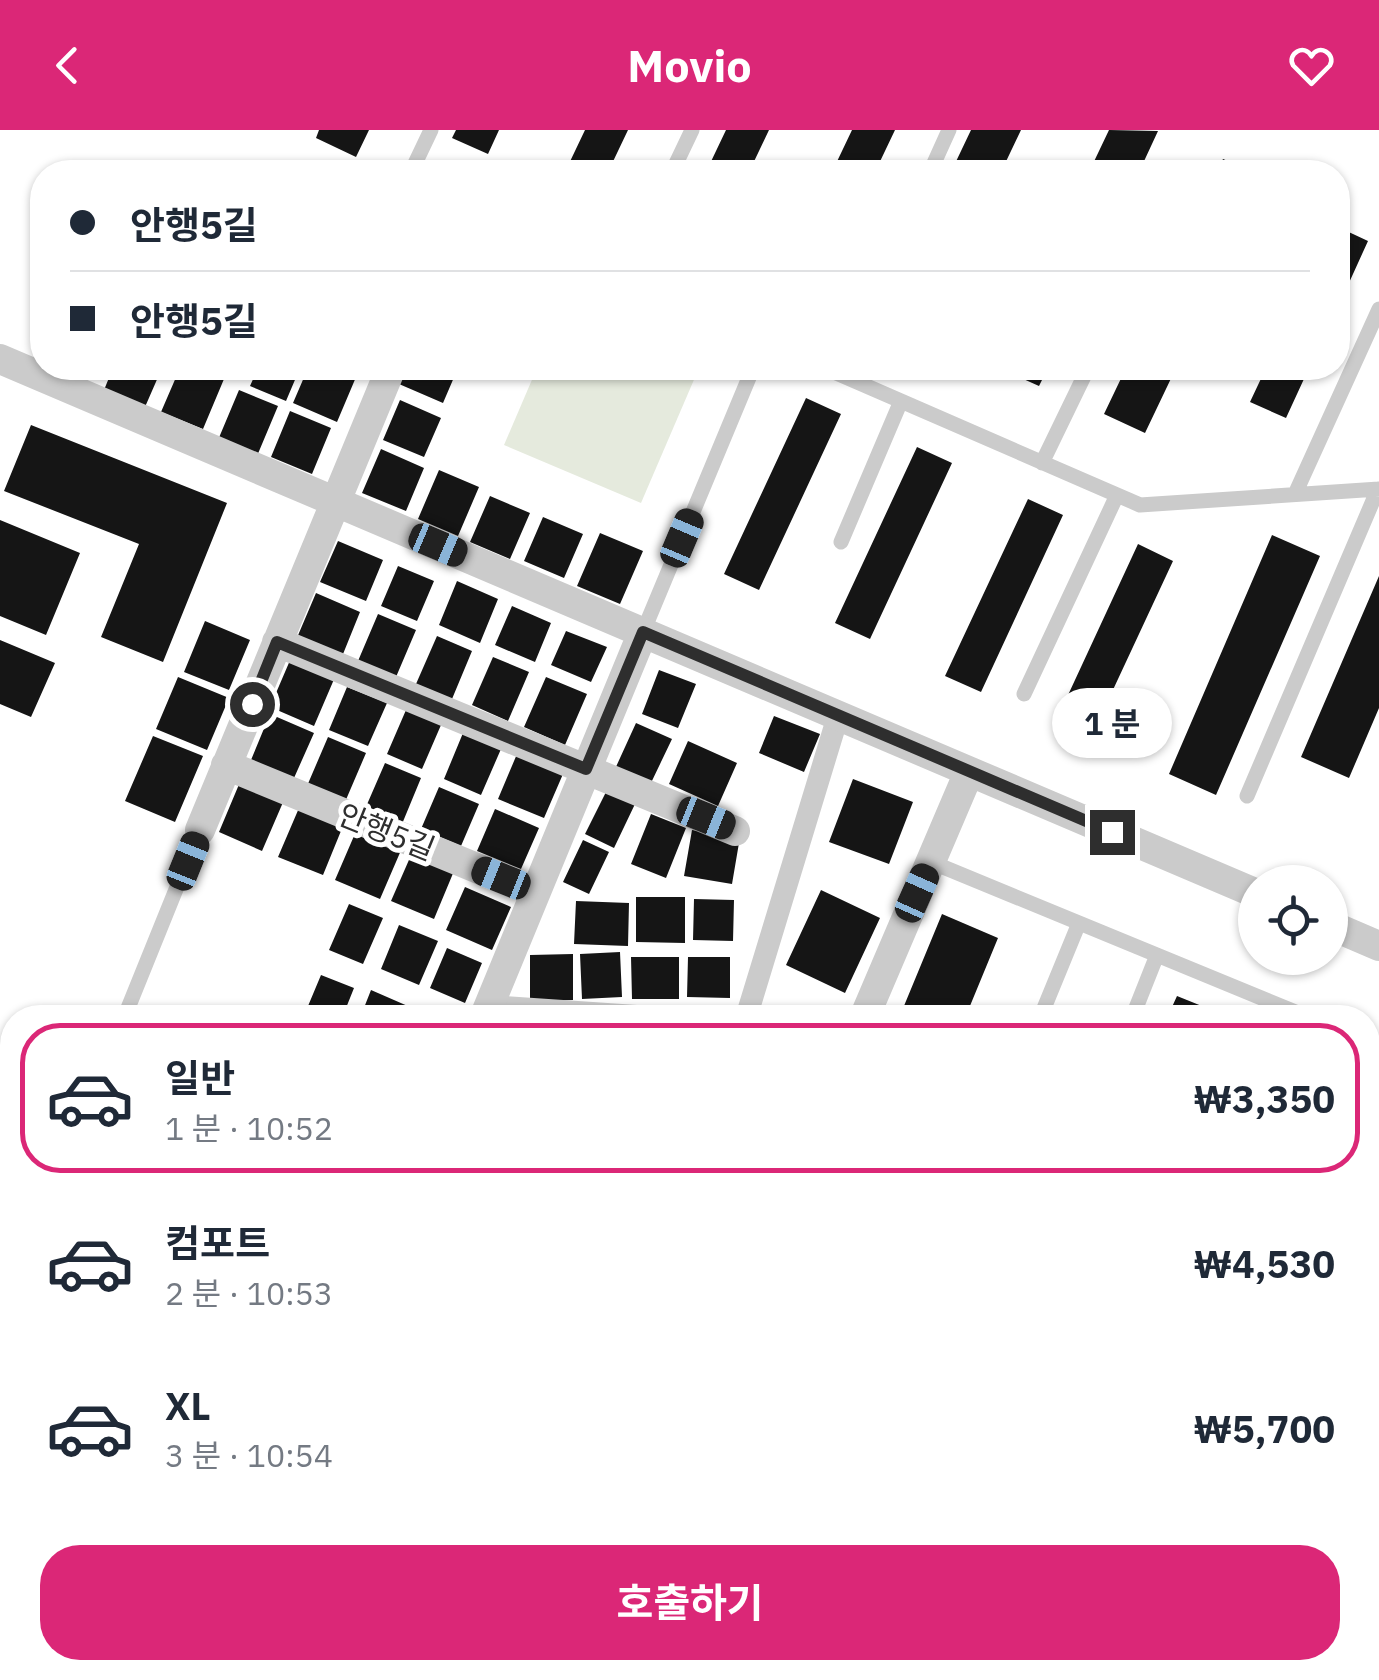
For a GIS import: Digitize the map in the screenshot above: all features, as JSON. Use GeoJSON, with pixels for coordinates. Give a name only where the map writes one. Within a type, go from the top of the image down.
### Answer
{"type":"FeatureCollection","features":[{"type":"Feature","properties":{"kind":"street"},"geometry":{"type":"LineString","coordinates":[[3,370],[335,502],[1238,886]]}},
{"type":"Feature","properties":{"kind":"street"},"geometry":{"type":"LineString","coordinates":[[200,830],[385,380]]}},
{"type":"Feature","properties":{"kind":"street"},"geometry":{"type":"LineString","coordinates":[[489,1005],[643,632]]}},
{"type":"Feature","properties":{"kind":"street"},"geometry":{"type":"LineString","coordinates":[[277,642],[735,830]]}},
{"type":"Feature","properties":{"kind":"street"},"geometry":{"type":"LineString","coordinates":[[750,1005],[838,716]]}},
{"type":"Feature","properties":{"kind":"street","name":"안행5길"},"geometry":{"type":"LineString","coordinates":[[226,766],[535,892]]}},
{"type":"Feature","properties":{"kind":"street"},"geometry":{"type":"LineString","coordinates":[[870,1005],[970,772]]}},
{"type":"Feature","properties":{"kind":"street"},"geometry":{"type":"LineString","coordinates":[[1348,933],[1379,946]]}},
{"type":"Feature","properties":{"kind":"lane"},"geometry":{"type":"LineString","coordinates":[[417,160],[430,130]]}},
{"type":"Feature","properties":{"kind":"lane"},"geometry":{"type":"LineString","coordinates":[[678,160],[692,130]]}},
{"type":"Feature","properties":{"kind":"lane"},"geometry":{"type":"LineString","coordinates":[[935,160],[949,130]]}},
{"type":"Feature","properties":{"kind":"lane"},"geometry":{"type":"LineString","coordinates":[[1350,372],[1379,309]]}},
{"type":"Feature","properties":{"kind":"lane"},"geometry":{"type":"LineString","coordinates":[[643,632],[748,380]]}},
{"type":"Feature","properties":{"kind":"lane"},"geometry":{"type":"LineString","coordinates":[[860,380],[1140,505],[1378,488],[1246,796]]}},
{"type":"Feature","properties":{"kind":"lane"},"geometry":{"type":"LineString","coordinates":[[1042,463],[1082,380]]}},
{"type":"Feature","properties":{"kind":"lane"},"geometry":{"type":"LineString","coordinates":[[1294,494],[1346,380]]}},
{"type":"Feature","properties":{"kind":"lane"},"geometry":{"type":"LineString","coordinates":[[841,542],[901,401]]}},
{"type":"Feature","properties":{"kind":"lane"},"geometry":{"type":"LineString","coordinates":[[1024,694],[1118,496]]}},
{"type":"Feature","properties":{"kind":"lane"},"geometry":{"type":"LineString","coordinates":[[129,1005],[200,830]]}},
{"type":"Feature","properties":{"kind":"lane"},"geometry":{"type":"LineString","coordinates":[[931,862],[1157,955],[1263,1005]]}},
{"type":"Feature","properties":{"kind":"lane"},"geometry":{"type":"LineString","coordinates":[[1045,1005],[1079,923]]}},
{"type":"Feature","properties":{"kind":"lane"},"geometry":{"type":"LineString","coordinates":[[1137,1005],[1157,955]]}},
{"type":"Feature","properties":{"kind":"shaded area"},"geometry":{"type":"Polygon","coordinates":[[[532,380],[694,380],[641,503],[504,445],[532,380]]]}},
{"type":"Feature","properties":{"kind":"building"},"geometry":{"type":"Polygon","coordinates":[[[319,130],[369,130],[356,157],[316,138],[319,130]]]}},
{"type":"Feature","properties":{"kind":"building"},"geometry":{"type":"Polygon","coordinates":[[[456,130],[499,130],[488,154],[452,138],[456,130]]]}},
{"type":"Feature","properties":{"kind":"building"},"geometry":{"type":"Polygon","coordinates":[[[585,130],[628,130],[614,160],[571,160],[585,130]]]}},
{"type":"Feature","properties":{"kind":"building"},"geometry":{"type":"Polygon","coordinates":[[[726,130],[769,130],[755,160],[712,160],[726,130]]]}},
{"type":"Feature","properties":{"kind":"building"},"geometry":{"type":"Polygon","coordinates":[[[852,130],[895,130],[881,160],[838,160],[852,130]]]}},
{"type":"Feature","properties":{"kind":"building"},"geometry":{"type":"Polygon","coordinates":[[[971,130],[1021,130],[1007,160],[957,160],[971,130]]]}},
{"type":"Feature","properties":{"kind":"building"},"geometry":{"type":"Polygon","coordinates":[[[1109,130],[1158,131],[1145,160],[1095,160],[1109,130]]]}},
{"type":"Feature","properties":{"kind":"building"},"geometry":{"type":"Polygon","coordinates":[[[1350,233],[1368,241],[1350,281],[1350,233]]]}},
{"type":"Feature","properties":{"kind":"building"},"geometry":{"type":"Polygon","coordinates":[[[108,380],[157,380],[145,407],[104,390],[108,380]]]}},
{"type":"Feature","properties":{"kind":"building"},"geometry":{"type":"Polygon","coordinates":[[[175,380],[224,380],[203,429],[161,412],[175,380]]]}},
{"type":"Feature","properties":{"kind":"building"},"geometry":{"type":"Polygon","coordinates":[[[253,380],[295,380],[286,401],[250,386],[253,380]]]}},
{"type":"Feature","properties":{"kind":"building"},"geometry":{"type":"Polygon","coordinates":[[[303,380],[355,380],[337,422],[293,403],[303,380]]]}},
{"type":"Feature","properties":{"kind":"building"},"geometry":{"type":"Polygon","coordinates":[[[401,380],[453,380],[443,403],[399,384],[401,380]]]}},
{"type":"Feature","properties":{"kind":"building"},"geometry":{"type":"Polygon","coordinates":[[[1120,380],[1170,380],[1145,433],[1104,414],[1120,380]]]}},
{"type":"Feature","properties":{"kind":"building"},"geometry":{"type":"Polygon","coordinates":[[[1260,380],[1303,380],[1286,418],[1250,402],[1260,380]]]}},
{"type":"Feature","properties":{"kind":"building"},"geometry":{"type":"Polygon","coordinates":[[[239,390],[278,406],[257,456],[218,440],[239,390]]]}},
{"type":"Feature","properties":{"kind":"building"},"geometry":{"type":"Polygon","coordinates":[[[806,398],[841,414],[759,590],[724,574],[806,398]]]}},
{"type":"Feature","properties":{"kind":"building"},"geometry":{"type":"Polygon","coordinates":[[[400,400],[441,418],[424,457],[383,440],[400,400]]]}},
{"type":"Feature","properties":{"kind":"building"},"geometry":{"type":"Polygon","coordinates":[[[290,411],[331,428],[312,474],[271,457],[290,411]]]}},
{"type":"Feature","properties":{"kind":"building"},"geometry":{"type":"Polygon","coordinates":[[[31,425],[227,503],[163,662],[101,637],[139,544],[4,491],[31,425]]]}},
{"type":"Feature","properties":{"kind":"building"},"geometry":{"type":"Polygon","coordinates":[[[917,447],[952,463],[870,639],[835,623],[917,447]]]}},
{"type":"Feature","properties":{"kind":"building"},"geometry":{"type":"Polygon","coordinates":[[[381,449],[424,468],[406,511],[362,493],[381,449]]]}},
{"type":"Feature","properties":{"kind":"building"},"geometry":{"type":"Polygon","coordinates":[[[439,470],[479,487],[458,536],[418,519],[439,470]]]}},
{"type":"Feature","properties":{"kind":"building"},"geometry":{"type":"Polygon","coordinates":[[[490,496],[530,513],[510,559],[470,542],[490,496]]]}},
{"type":"Feature","properties":{"kind":"building"},"geometry":{"type":"Polygon","coordinates":[[[1028,499],[1063,515],[981,692],[945,676],[1028,499]]]}},
{"type":"Feature","properties":{"kind":"building"},"geometry":{"type":"Polygon","coordinates":[[[543,517],[583,534],[564,578],[524,561],[543,517]]]}},
{"type":"Feature","properties":{"kind":"building"},"geometry":{"type":"Polygon","coordinates":[[[0,520],[80,553],[46,635],[0,616],[0,520]]]}},
{"type":"Feature","properties":{"kind":"building"},"geometry":{"type":"Polygon","coordinates":[[[600,533],[643,551],[620,604],[577,586],[600,533]]]}},
{"type":"Feature","properties":{"kind":"building"},"geometry":{"type":"Polygon","coordinates":[[[1272,535],[1320,556],[1216,795],[1169,774],[1272,535]]]}},
{"type":"Feature","properties":{"kind":"building"},"geometry":{"type":"Polygon","coordinates":[[[338,541],[383,560],[366,601],[320,582],[338,541]]]}},
{"type":"Feature","properties":{"kind":"building"},"geometry":{"type":"Polygon","coordinates":[[[1138,544],[1173,561],[1091,737],[1056,721],[1138,544]]]}},
{"type":"Feature","properties":{"kind":"building"},"geometry":{"type":"Polygon","coordinates":[[[398,566],[434,581],[417,621],[381,606],[398,566]]]}},
{"type":"Feature","properties":{"kind":"building"},"geometry":{"type":"Polygon","coordinates":[[[1379,576],[1379,708],[1349,778],[1301,757],[1379,576]]]}},
{"type":"Feature","properties":{"kind":"building"},"geometry":{"type":"Polygon","coordinates":[[[457,581],[498,599],[480,643],[439,625],[457,581]]]}},
{"type":"Feature","properties":{"kind":"building"},"geometry":{"type":"Polygon","coordinates":[[[316,593],[360,612],[341,659],[296,640],[316,593]]]}},
{"type":"Feature","properties":{"kind":"building"},"geometry":{"type":"Polygon","coordinates":[[[512,606],[551,623],[535,662],[495,645],[512,606]]]}},
{"type":"Feature","properties":{"kind":"building"},"geometry":{"type":"Polygon","coordinates":[[[378,614],[416,630],[396,677],[358,661],[378,614]]]}},
{"type":"Feature","properties":{"kind":"building"},"geometry":{"type":"Polygon","coordinates":[[[205,621],[250,640],[229,690],[184,672],[205,621]]]}},
{"type":"Feature","properties":{"kind":"building"},"geometry":{"type":"Polygon","coordinates":[[[566,631],[607,647],[591,682],[551,665],[566,631]]]}},
{"type":"Feature","properties":{"kind":"building"},"geometry":{"type":"Polygon","coordinates":[[[437,636],[472,651],[452,699],[416,684],[437,636]]]}},
{"type":"Feature","properties":{"kind":"building"},"geometry":{"type":"Polygon","coordinates":[[[0,640],[55,663],[31,717],[0,704],[0,640]]]}},
{"type":"Feature","properties":{"kind":"building"},"geometry":{"type":"Polygon","coordinates":[[[493,657],[529,672],[508,721],[472,705],[493,657]]]}},
{"type":"Feature","properties":{"kind":"building"},"geometry":{"type":"Polygon","coordinates":[[[291,658],[335,677],[314,726],[270,707],[291,658]]]}},
{"type":"Feature","properties":{"kind":"building"},"geometry":{"type":"Polygon","coordinates":[[[659,670],[696,684],[678,728],[642,714],[659,670]]]}},
{"type":"Feature","properties":{"kind":"building"},"geometry":{"type":"Polygon","coordinates":[[[178,677],[229,698],[207,750],[156,729],[178,677]]]}},
{"type":"Feature","properties":{"kind":"building"},"geometry":{"type":"Polygon","coordinates":[[[546,677],[587,694],[565,745],[524,727],[546,677]]]}},
{"type":"Feature","properties":{"kind":"building"},"geometry":{"type":"Polygon","coordinates":[[[347,687],[387,703],[368,746],[329,730],[347,687]]]}},
{"type":"Feature","properties":{"kind":"building"},"geometry":{"type":"Polygon","coordinates":[[[406,710],[441,725],[422,769],[387,754],[406,710]]]}},
{"type":"Feature","properties":{"kind":"building"},"geometry":{"type":"Polygon","coordinates":[[[270,714],[314,733],[294,778],[251,760],[270,714]]]}},
{"type":"Feature","properties":{"kind":"building"},"geometry":{"type":"Polygon","coordinates":[[[774,716],[820,734],[804,772],[759,753],[774,716]]]}},
{"type":"Feature","properties":{"kind":"building"},"geometry":{"type":"Polygon","coordinates":[[[636,723],[672,739],[650,785],[615,769],[636,723]]]}},
{"type":"Feature","properties":{"kind":"building"},"geometry":{"type":"Polygon","coordinates":[[[463,733],[501,749],[481,795],[444,779],[463,733]]]}},
{"type":"Feature","properties":{"kind":"building"},"geometry":{"type":"Polygon","coordinates":[[[153,736],[203,756],[175,822],[125,801],[153,736]]]}},
{"type":"Feature","properties":{"kind":"building"},"geometry":{"type":"Polygon","coordinates":[[[328,737],[366,753],[345,802],[307,786],[328,737]]]}},
{"type":"Feature","properties":{"kind":"building"},"geometry":{"type":"Polygon","coordinates":[[[688,741],[737,763],[718,806],[669,784],[688,741]]]}},
{"type":"Feature","properties":{"kind":"building"},"geometry":{"type":"Polygon","coordinates":[[[517,754],[563,774],[544,818],[498,799],[517,754]]]}},
{"type":"Feature","properties":{"kind":"building"},"geometry":{"type":"Polygon","coordinates":[[[385,763],[421,778],[402,824],[365,809],[385,763]]]}},
{"type":"Feature","properties":{"kind":"building"},"geometry":{"type":"Polygon","coordinates":[[[853,779],[913,802],[889,864],[829,842],[853,779]]]}},
{"type":"Feature","properties":{"kind":"building"},"geometry":{"type":"Polygon","coordinates":[[[240,782],[284,800],[262,851],[219,832],[240,782]]]}},
{"type":"Feature","properties":{"kind":"building"},"geometry":{"type":"Polygon","coordinates":[[[439,787],[479,804],[461,846],[421,829],[439,787]]]}},
{"type":"Feature","properties":{"kind":"building"},"geometry":{"type":"Polygon","coordinates":[[[607,790],[635,804],[614,848],[585,834],[607,790]]]}},
{"type":"Feature","properties":{"kind":"building"},"geometry":{"type":"Polygon","coordinates":[[[299,808],[343,826],[323,875],[278,857],[299,808]]]}},
{"type":"Feature","properties":{"kind":"building"},"geometry":{"type":"Polygon","coordinates":[[[495,809],[539,828],[521,869],[477,851],[495,809]]]}},
{"type":"Feature","properties":{"kind":"building"},"geometry":{"type":"Polygon","coordinates":[[[651,814],[686,828],[666,878],[631,864],[651,814]]]}},
{"type":"Feature","properties":{"kind":"building"},"geometry":{"type":"Polygon","coordinates":[[[357,829],[402,848],[380,899],[335,880],[357,829]]]}},
{"type":"Feature","properties":{"kind":"building"},"geometry":{"type":"Polygon","coordinates":[[[692,830],[740,837],[732,884],[684,876],[692,830]]]}},
{"type":"Feature","properties":{"kind":"building"},"geometry":{"type":"Polygon","coordinates":[[[583,840],[609,852],[589,894],[563,882],[583,840]]]}},
{"type":"Feature","properties":{"kind":"building"},"geometry":{"type":"Polygon","coordinates":[[[412,853],[454,871],[434,919],[391,901],[412,853]]]}},
{"type":"Feature","properties":{"kind":"building"},"geometry":{"type":"Polygon","coordinates":[[[465,887],[511,907],[492,950],[446,930],[465,887]]]}},
{"type":"Feature","properties":{"kind":"building"},"geometry":{"type":"Polygon","coordinates":[[[821,890],[880,918],[845,993],[786,965],[821,890]]]}},
{"type":"Feature","properties":{"kind":"building"},"geometry":{"type":"Polygon","coordinates":[[[636,897],[685,897],[685,943],[636,942],[636,897]]]}},
{"type":"Feature","properties":{"kind":"building"},"geometry":{"type":"Polygon","coordinates":[[[694,899],[734,900],[733,941],[693,940],[694,899]]]}},
{"type":"Feature","properties":{"kind":"building"},"geometry":{"type":"Polygon","coordinates":[[[576,901],[629,903],[628,946],[574,944],[576,901]]]}},
{"type":"Feature","properties":{"kind":"building"},"geometry":{"type":"Polygon","coordinates":[[[349,904],[383,918],[363,964],[329,950],[349,904]]]}},
{"type":"Feature","properties":{"kind":"building"},"geometry":{"type":"Polygon","coordinates":[[[942,914],[998,938],[970,1005],[904,1005],[942,914]]]}},
{"type":"Feature","properties":{"kind":"building"},"geometry":{"type":"Polygon","coordinates":[[[399,925],[438,941],[419,985],[381,969],[399,925]]]}},
{"type":"Feature","properties":{"kind":"building"},"geometry":{"type":"Polygon","coordinates":[[[447,948],[482,963],[465,1003],[430,988],[447,948]]]}},
{"type":"Feature","properties":{"kind":"building"},"geometry":{"type":"Polygon","coordinates":[[[620,952],[622,997],[582,999],[580,954],[620,952]]]}},
{"type":"Feature","properties":{"kind":"building"},"geometry":{"type":"Polygon","coordinates":[[[573,954],[573,1000],[530,1001],[530,955],[573,954]]]}},
{"type":"Feature","properties":{"kind":"building"},"geometry":{"type":"Polygon","coordinates":[[[631,957],[679,957],[679,999],[632,999],[631,957]]]}},
{"type":"Feature","properties":{"kind":"building"},"geometry":{"type":"Polygon","coordinates":[[[688,957],[730,957],[730,998],[687,997],[688,957]]]}},
{"type":"Feature","properties":{"kind":"building"},"geometry":{"type":"Polygon","coordinates":[[[321,975],[354,988],[347,1005],[308,1005],[321,975]]]}},
{"type":"Feature","properties":{"kind":"building"},"geometry":{"type":"Polygon","coordinates":[[[371,990],[405,1005],[365,1005],[371,990]]]}},
{"type":"Feature","properties":{"kind":"building"},"geometry":{"type":"Polygon","coordinates":[[[1177,996],[1199,1005],[1173,1005],[1177,996]]]}},
{"type":"Feature","properties":{"kind":"route"},"geometry":{"type":"LineString","coordinates":[[252,704],[277,642],[586,769],[643,632],[1112,832]]}}]}
